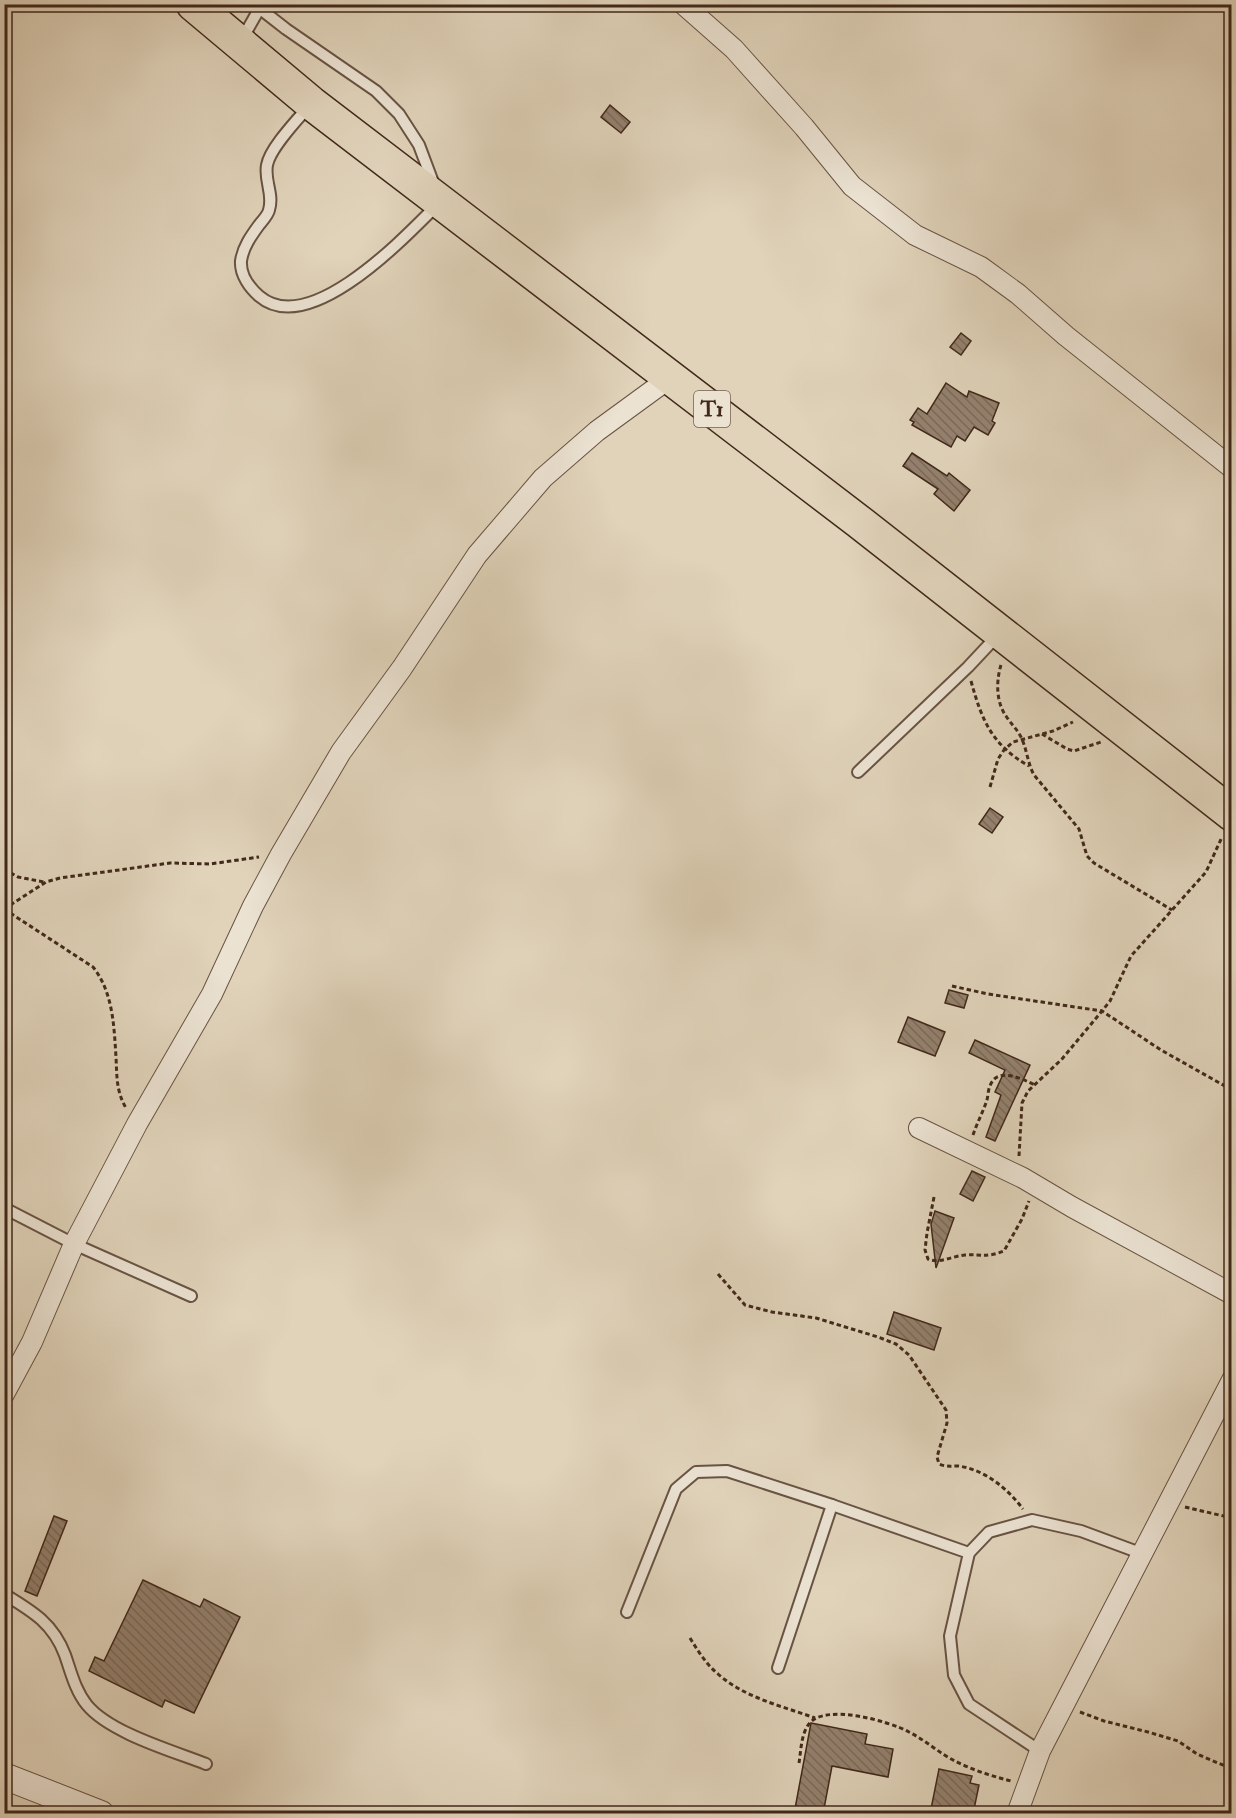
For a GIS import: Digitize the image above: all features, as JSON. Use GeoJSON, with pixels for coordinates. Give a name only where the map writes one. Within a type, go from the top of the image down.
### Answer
{"type":"FeatureCollection","features":[{"type":"Feature","properties":{"kind":"highway","name":"T1"},"geometry":{"type":"LineString","coordinates":[[193,4],[311,103],[671,377],[1132,736],[1227,825]]}},
{"type":"Feature","properties":{"kind":"street"},"geometry":{"type":"LineString","coordinates":[[683,4],[734,49],[804,127],[852,186],[915,234],[981,267],[1018,294],[1066,336],[1232,468]]}},
{"type":"Feature","properties":{"kind":"street"},"geometry":{"type":"LineString","coordinates":[[4,1394],[32,1342],[74,1244],[137,1124],[212,994],[253,906],[281,854],[341,752],[402,668],[477,555],[543,478],[597,431],[671,377]]}},
{"type":"Feature","properties":{"kind":"street"},"geometry":{"type":"LineString","coordinates":[[919,1128],[1028,1181],[1232,1294]]}},
{"type":"Feature","properties":{"kind":"street"},"geometry":{"type":"LineString","coordinates":[[1017,1814],[1040,1751],[1232,1380]]}},
{"type":"Feature","properties":{"kind":"street"},"geometry":{"type":"LineString","coordinates":[[4,1776],[99,1813]]}},
{"type":"Feature","properties":{"kind":"lane"},"geometry":{"type":"LineString","coordinates":[[239,44],[259,6],[333,63],[376,91],[399,114],[419,145],[440,202],[370,267],[332,294],[305,305],[282,307],[261,298],[246,282],[241,263],[246,244],[269,212],[272,197],[267,180],[267,163],[281,140],[311,103]]}},
{"type":"Feature","properties":{"kind":"lane"},"geometry":{"type":"LineString","coordinates":[[858,772],[968,667],[1005,637]]}},
{"type":"Feature","properties":{"kind":"lane"},"geometry":{"type":"LineString","coordinates":[[4,1208],[74,1244],[191,1296]]}},
{"type":"Feature","properties":{"kind":"lane"},"geometry":{"type":"LineString","coordinates":[[627,1612],[676,1489],[696,1472],[727,1470],[969,1553]]}},
{"type":"Feature","properties":{"kind":"lane"},"geometry":{"type":"LineString","coordinates":[[778,1668],[832,1505]]}},
{"type":"Feature","properties":{"kind":"lane"},"geometry":{"type":"LineString","coordinates":[[1040,1751],[969,1704],[954,1675],[950,1636],[969,1553],[989,1532],[1032,1520],[1081,1531],[1143,1554]]}},
{"type":"Feature","properties":{"kind":"lane"},"geometry":{"type":"LineString","coordinates":[[7,1597],[47,1623],[64,1652],[73,1681],[88,1706],[117,1728],[206,1764]]}},
{"type":"Feature","properties":{"kind":"path"},"geometry":{"type":"LineString","coordinates":[[1005,637],[998,688],[999,703],[1022,738],[1029,766],[1041,786],[1079,829],[1087,856],[1105,871],[1172,910]]}},
{"type":"Feature","properties":{"kind":"path"},"geometry":{"type":"LineString","coordinates":[[968,667],[984,718],[993,736],[1004,750],[1029,766]]}},
{"type":"Feature","properties":{"kind":"path"},"geometry":{"type":"LineString","coordinates":[[990,787],[998,759],[1013,742],[1042,734],[1099,711]]}},
{"type":"Feature","properties":{"kind":"path"},"geometry":{"type":"LineString","coordinates":[[1042,734],[1074,751],[1108,739],[1132,736]]}},
{"type":"Feature","properties":{"kind":"path"},"geometry":{"type":"LineString","coordinates":[[934,1197],[925,1250],[928,1260],[935,1262],[966,1255],[988,1257],[1004,1251],[1022,1219],[1028,1181],[1019,1158],[1022,1103],[1028,1091],[1062,1059],[1110,1001],[1131,956],[1206,872],[1227,825]]}},
{"type":"Feature","properties":{"kind":"path"},"geometry":{"type":"LineString","coordinates":[[4,869],[18,877],[46,882],[170,863],[210,864],[281,854]]}},
{"type":"Feature","properties":{"kind":"path"},"geometry":{"type":"LineString","coordinates":[[46,882],[5,909],[93,967],[102,978],[112,1012],[116,1081],[121,1098],[137,1124]]}},
{"type":"Feature","properties":{"kind":"path"},"geometry":{"type":"LineString","coordinates":[[952,986],[988,994],[1102,1011],[1161,1050],[1232,1090]]}},
{"type":"Feature","properties":{"kind":"path"},"geometry":{"type":"LineString","coordinates":[[968,1151],[990,1086],[995,1078],[1003,1075],[1017,1077],[1035,1085]]}},
{"type":"Feature","properties":{"kind":"path"},"geometry":{"type":"LineString","coordinates":[[718,1274],[746,1305],[772,1312],[816,1318],[896,1344],[909,1355],[946,1410],[947,1422],[937,1457],[939,1464],[979,1472],[1015,1498],[1032,1520]]}},
{"type":"Feature","properties":{"kind":"path"},"geometry":{"type":"LineString","coordinates":[[1169,1503],[1232,1518]]}},
{"type":"Feature","properties":{"kind":"path"},"geometry":{"type":"LineString","coordinates":[[690,1638],[711,1667],[736,1688],[815,1718]]}},
{"type":"Feature","properties":{"kind":"path"},"geometry":{"type":"LineString","coordinates":[[1063,1705],[1104,1721],[1178,1741],[1197,1754],[1232,1769]]}},
{"type":"Feature","properties":{"kind":"path"},"geometry":{"type":"LineString","coordinates":[[799,1763],[803,1737],[808,1725],[815,1718],[826,1714],[840,1714],[907,1730],[956,1762],[988,1775],[1027,1786]]}},
{"type":"Feature","properties":{"kind":"building"},"geometry":{"type":"Polygon","coordinates":[[[610,105],[630,122],[621,133],[601,117],[610,105]]]}},
{"type":"Feature","properties":{"kind":"building"},"geometry":{"type":"Polygon","coordinates":[[[961,333],[971,341],[961,355],[950,347],[961,333]]]}},
{"type":"Feature","properties":{"kind":"building"},"geometry":{"type":"Polygon","coordinates":[[[946,383],[967,397],[969,391],[999,403],[992,421],[995,423],[988,435],[974,427],[965,441],[957,436],[951,447],[912,425],[914,422],[910,420],[918,408],[927,414],[946,383]]]}},
{"type":"Feature","properties":{"kind":"building"},"geometry":{"type":"Polygon","coordinates":[[[912,453],[947,476],[949,473],[970,490],[954,511],[934,494],[938,489],[903,466],[912,453]]]}},
{"type":"Feature","properties":{"kind":"building"},"geometry":{"type":"Polygon","coordinates":[[[990,808],[1003,817],[992,833],[979,824],[990,808]]]}},
{"type":"Feature","properties":{"kind":"building"},"geometry":{"type":"Polygon","coordinates":[[[949,990],[968,995],[964,1008],[945,1003],[949,990]]]}},
{"type":"Feature","properties":{"kind":"building"},"geometry":{"type":"Polygon","coordinates":[[[908,1017],[945,1032],[935,1056],[898,1042],[908,1017]]]}},
{"type":"Feature","properties":{"kind":"building"},"geometry":{"type":"Polygon","coordinates":[[[975,1040],[1030,1065],[995,1141],[986,1137],[1001,1095],[995,1092],[1005,1070],[969,1053],[975,1040]]]}},
{"type":"Feature","properties":{"kind":"building"},"geometry":{"type":"Polygon","coordinates":[[[972,1171],[985,1177],[973,1201],[960,1194],[972,1171]]]}},
{"type":"Feature","properties":{"kind":"building"},"geometry":{"type":"Polygon","coordinates":[[[935,1211],[954,1218],[936,1268],[931,1224],[935,1211]]]}},
{"type":"Feature","properties":{"kind":"building"},"geometry":{"type":"Polygon","coordinates":[[[894,1312],[941,1328],[934,1350],[887,1334],[894,1312]]]}},
{"type":"Feature","properties":{"kind":"building"},"geometry":{"type":"Polygon","coordinates":[[[54,1516],[67,1521],[37,1596],[25,1591],[54,1516]]]}},
{"type":"Feature","properties":{"kind":"building"},"geometry":{"type":"Polygon","coordinates":[[[143,1580],[200,1607],[204,1599],[240,1617],[194,1713],[165,1700],[162,1707],[89,1671],[95,1657],[104,1661],[143,1580]]]}},
{"type":"Feature","properties":{"kind":"building"},"geometry":{"type":"Polygon","coordinates":[[[811,1723],[867,1734],[865,1744],[893,1749],[888,1777],[832,1766],[823,1814],[794,1814],[811,1723]]]}},
{"type":"Feature","properties":{"kind":"building"},"geometry":{"type":"Polygon","coordinates":[[[939,1769],[972,1776],[970,1783],[979,1785],[973,1814],[930,1814],[939,1769]]]}}]}
